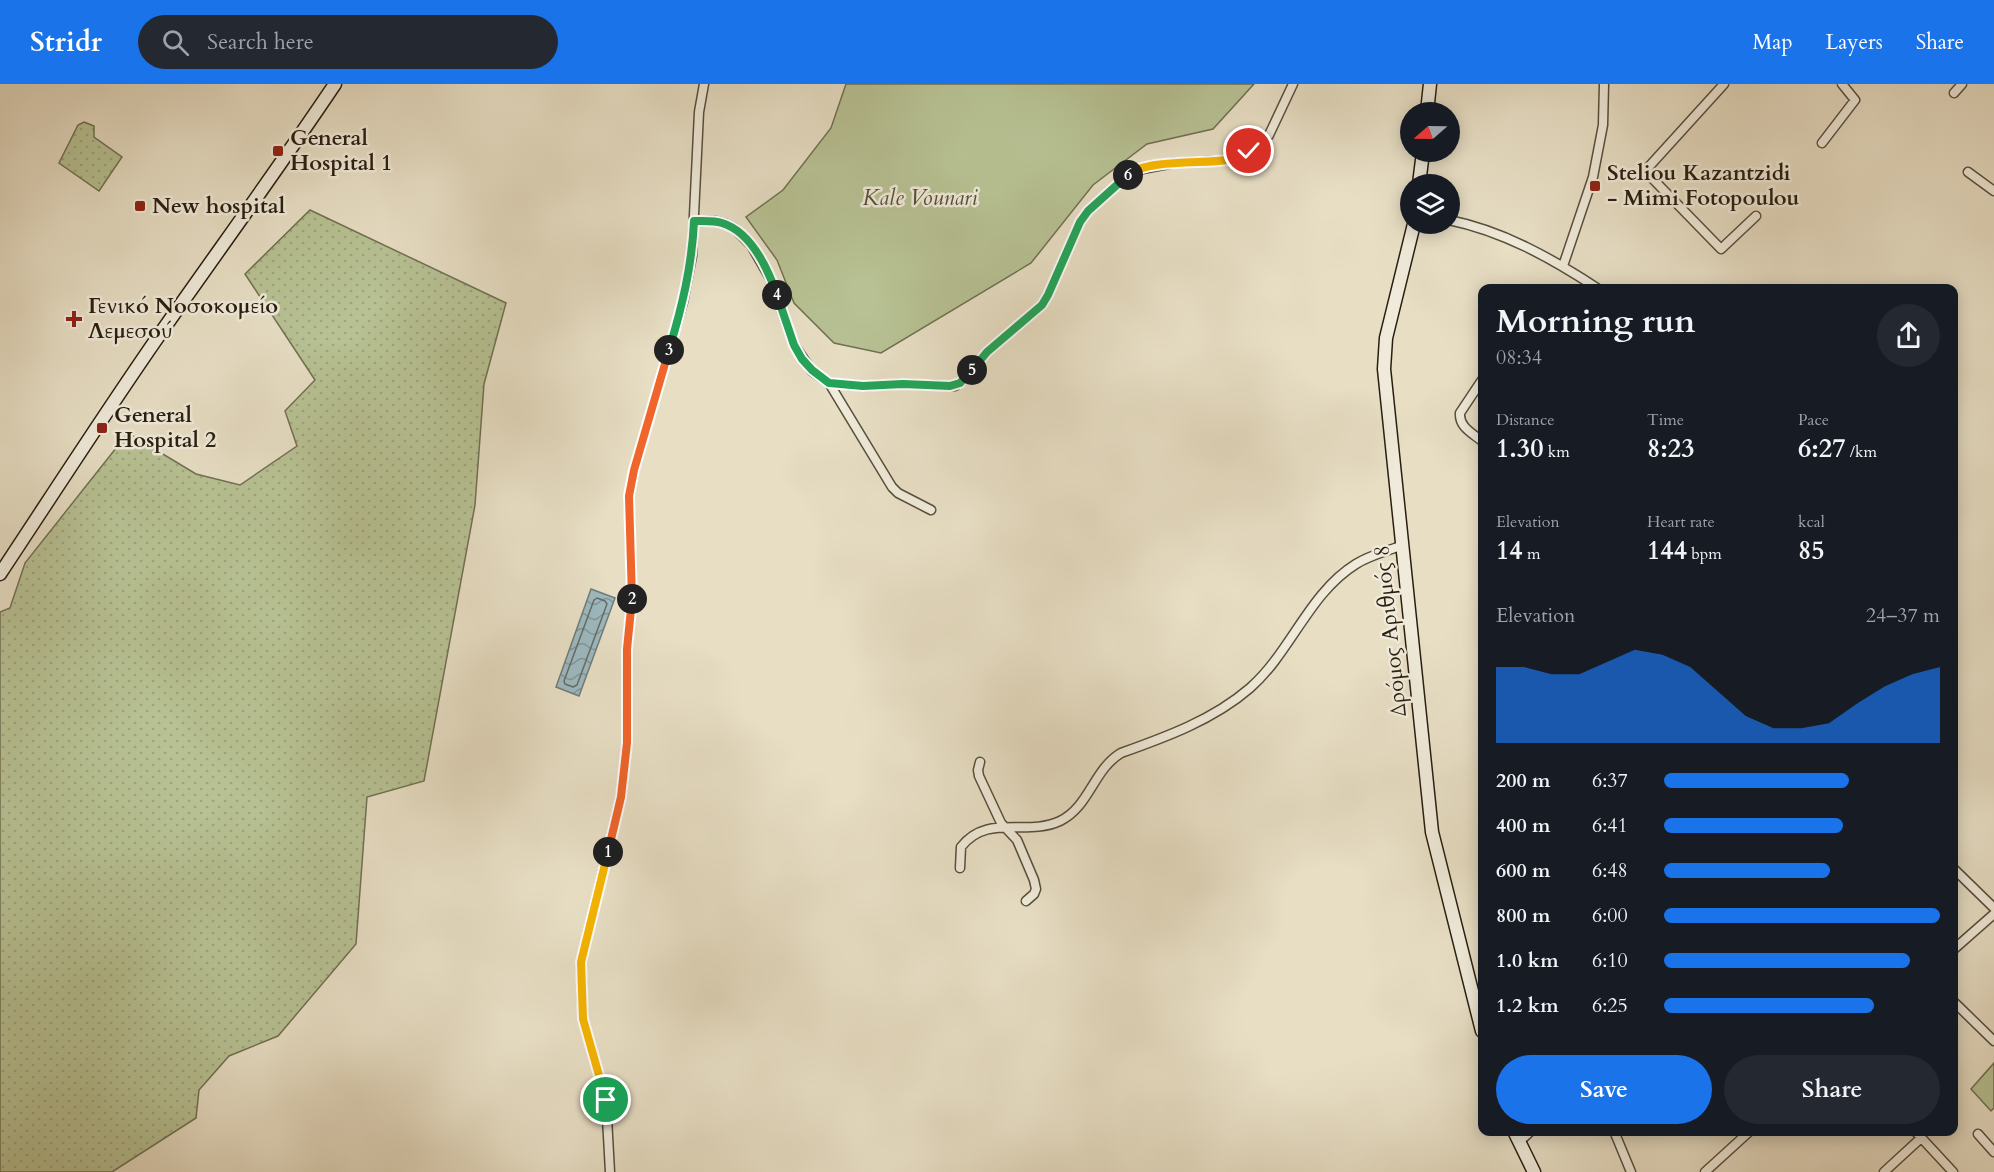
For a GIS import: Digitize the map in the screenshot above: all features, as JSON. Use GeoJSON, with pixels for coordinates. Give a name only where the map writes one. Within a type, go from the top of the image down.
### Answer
{"type":"FeatureCollection","features":[{"type":"Feature","properties":{"kind":"street"},"geometry":{"type":"LineString","coordinates":[[0,574],[158,336],[289,153],[335,84]]}},
{"type":"Feature","properties":{"kind":"street"},"geometry":{"type":"LineString","coordinates":[[610,1172],[606,1100],[583,1019],[581,962],[621,797],[627,743],[627,649],[632,598],[631,488],[634,470],[683,302],[692,256],[699,112],[704,84]]}},
{"type":"Feature","properties":{"kind":"street"},"geometry":{"type":"LineString","coordinates":[[829,383],[863,386],[903,384],[950,386],[960,383],[987,352],[1042,305],[1080,222],[1088,211],[1132,171],[1174,163],[1228,160],[1239,156],[1261,144],[1269,135],[1293,84]]}},
{"type":"Feature","properties":{"kind":"street"},"geometry":{"type":"LineString","coordinates":[[1427,102],[1430,84]]}},
{"type":"Feature","properties":{"kind":"street"},"geometry":{"type":"LineString","coordinates":[[1563,266],[1593,177],[1603,125],[1604,84]]}},
{"type":"Feature","properties":{"kind":"street"},"geometry":{"type":"LineString","coordinates":[[1724,84],[1645,171],[1721,249],[1756,216]]}},
{"type":"Feature","properties":{"kind":"street"},"geometry":{"type":"LineString","coordinates":[[1822,143],[1855,100],[1842,84]]}},
{"type":"Feature","properties":{"kind":"street"},"geometry":{"type":"LineString","coordinates":[[1954,93],[1962,84]]}},
{"type":"Feature","properties":{"kind":"street"},"geometry":{"type":"LineString","coordinates":[[1968,172],[1993,188]]}},
{"type":"Feature","properties":{"kind":"street"},"geometry":{"type":"LineString","coordinates":[[694,221],[724,223],[734,228],[751,245],[771,280],[798,352],[812,370],[829,383],[892,487],[898,493],[931,510]]}},
{"type":"Feature","properties":{"kind":"street"},"geometry":{"type":"LineString","coordinates":[[1460,222],[1478,226],[1523,245],[1591,284]]}},
{"type":"Feature","properties":{"kind":"street","name":"Δρόμος Αριθμός 8"},"geometry":{"type":"LineString","coordinates":[[1412,234],[1386,339],[1384,369],[1432,832],[1478,1015]]}},
{"type":"Feature","properties":{"kind":"street"},"geometry":{"type":"LineString","coordinates":[[1478,386],[1460,413],[1460,420],[1463,426],[1478,438]]}},
{"type":"Feature","properties":{"kind":"street"},"geometry":{"type":"LineString","coordinates":[[960,868],[961,847],[965,842],[993,827],[1031,828],[1062,820],[1084,801],[1099,773],[1111,759],[1192,725],[1237,699],[1263,675],[1323,594],[1343,573],[1365,559],[1403,545]]}},
{"type":"Feature","properties":{"kind":"street"},"geometry":{"type":"LineString","coordinates":[[981,762],[978,770],[979,776],[1004,826],[1017,840],[1034,880],[1036,889],[1026,901]]}},
{"type":"Feature","properties":{"kind":"street"},"geometry":{"type":"LineString","coordinates":[[1958,873],[1994,908]]}},
{"type":"Feature","properties":{"kind":"street"},"geometry":{"type":"LineString","coordinates":[[1958,946],[1994,914]]}},
{"type":"Feature","properties":{"kind":"street"},"geometry":{"type":"LineString","coordinates":[[1958,1006],[1994,1041]]}},
{"type":"Feature","properties":{"kind":"street"},"geometry":{"type":"LineString","coordinates":[[1978,1134],[1994,1152]]}},
{"type":"Feature","properties":{"kind":"street"},"geometry":{"type":"LineString","coordinates":[[1616,1136],[1631,1172]]}},
{"type":"Feature","properties":{"kind":"street"},"geometry":{"type":"LineString","coordinates":[[1705,1172],[1745,1136]]}},
{"type":"Feature","properties":{"kind":"street"},"geometry":{"type":"LineString","coordinates":[[1884,1172],[1917,1136]]}},
{"type":"Feature","properties":{"kind":"street"},"geometry":{"type":"LineString","coordinates":[[1919,1136],[1953,1172]]}},
{"type":"Feature","properties":{"kind":"street"},"geometry":{"type":"LineString","coordinates":[[1516,1137],[1533,1172]]}},
{"type":"Feature","properties":{"kind":"green space","name":"Kale Vounari"},"geometry":{"type":"Polygon","coordinates":[[[846,84],[1254,84],[1213,129],[1147,144],[1093,185],[1031,263],[881,353],[834,343],[794,303],[777,260],[746,217],[783,190],[831,128],[846,84]]]}},
{"type":"Feature","properties":{"kind":"green space"},"geometry":{"type":"Polygon","coordinates":[[[84,122],[94,126],[94,137],[122,157],[99,191],[59,163],[78,125],[84,122]]]}},
{"type":"Feature","properties":{"kind":"green space"},"geometry":{"type":"Polygon","coordinates":[[[310,210],[506,303],[484,384],[475,505],[424,781],[367,797],[356,944],[278,1036],[229,1056],[199,1090],[196,1118],[112,1172],[0,1172],[0,612],[10,608],[25,563],[128,433],[196,474],[240,485],[297,446],[285,411],[315,380],[245,274],[310,210]]]}},
{"type":"Feature","properties":{"kind":"green space"},"geometry":{"type":"Polygon","coordinates":[[[1994,1063],[1994,1108],[1991,1111],[1971,1089],[1994,1063]]]}},
{"type":"Feature","properties":{"kind":"water"},"geometry":{"type":"Polygon","coordinates":[[[591,589],[615,598],[579,696],[556,687],[591,589]]]}},
{"type":"Feature","properties":{"kind":"place","name":"General Hospital 1"},"geometry":{"type":"Point","coordinates":[278,151]}},
{"type":"Feature","properties":{"kind":"place","name":"Steliou Kazantzidi - Mimi Fotopoulou"},"geometry":{"type":"Point","coordinates":[1595,186]}},
{"type":"Feature","properties":{"kind":"place","name":"New hospital"},"geometry":{"type":"Point","coordinates":[140,206]}},
{"type":"Feature","properties":{"kind":"place","name":"Γενικό Νοσοκομείο Λεμεσού"},"geometry":{"type":"Point","coordinates":[74,319]}},
{"type":"Feature","properties":{"kind":"place","name":"General Hospital 2"},"geometry":{"type":"Point","coordinates":[102,428]}},
{"type":"Feature","properties":{"kind":"route"},"geometry":{"type":"LineString","coordinates":[[606,1100],[583,1019],[581,962],[621,797],[627,743],[627,649],[632,598],[629,496],[634,470],[683,302],[692,256],[694,221],[724,223],[734,228],[751,245],[766,267],[794,345],[802,359],[821,378],[829,383],[863,386],[903,384],[955,386],[965,379],[987,352],[1042,305],[1080,222],[1088,211],[1132,171],[1174,163],[1228,160],[1249,151]]}}]}
